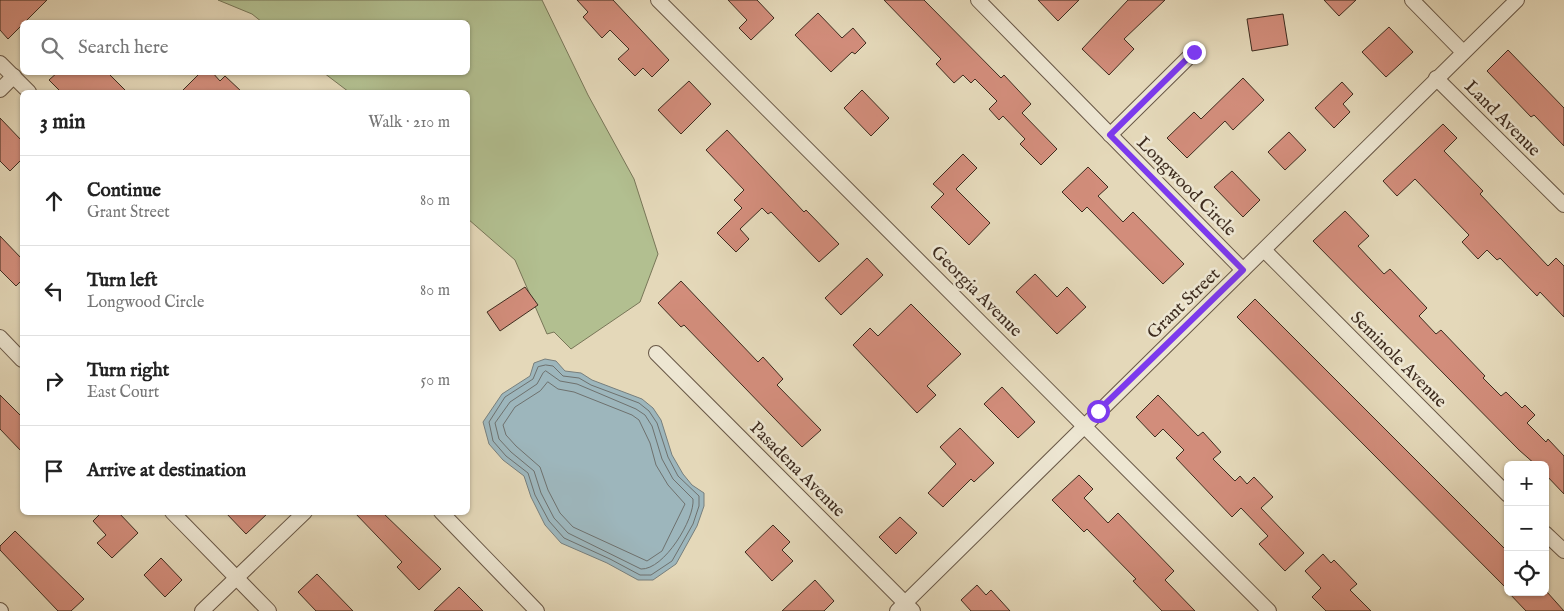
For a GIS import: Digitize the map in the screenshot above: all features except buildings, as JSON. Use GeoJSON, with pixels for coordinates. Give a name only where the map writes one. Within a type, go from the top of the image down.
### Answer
{"type":"FeatureCollection","features":[{"type":"Feature","properties":{"kind":"street","name":"Georgia Avenue"},"geometry":{"type":"LineString","coordinates":[[658,0],[1085,425],[1268,611]]}},
{"type":"Feature","properties":{"kind":"street","name":"Longwood Circle"},"geometry":{"type":"LineString","coordinates":[[978,0],[1243,270]]}},
{"type":"Feature","properties":{"kind":"street"},"geometry":{"type":"LineString","coordinates":[[1412,0],[1463,52]]}},
{"type":"Feature","properties":{"kind":"street","name":"Grant Street"},"geometry":{"type":"LineString","coordinates":[[905,608],[1085,425],[1517,0]]}},
{"type":"Feature","properties":{"kind":"street"},"geometry":{"type":"LineString","coordinates":[[1110,135],[1194,52]]}},
{"type":"Feature","properties":{"kind":"street"},"geometry":{"type":"LineString","coordinates":[[0,62],[27,90]]}},
{"type":"Feature","properties":{"kind":"street"},"geometry":{"type":"LineString","coordinates":[[0,90],[14,76]]}},
{"type":"Feature","properties":{"kind":"street","name":"Land Avenue"},"geometry":{"type":"LineString","coordinates":[[1436,78],[1564,205]]}},
{"type":"Feature","properties":{"kind":"street","name":"Seminole Avenue"},"geometry":{"type":"LineString","coordinates":[[1264,250],[1504,491]]}},
{"type":"Feature","properties":{"kind":"street"},"geometry":{"type":"LineString","coordinates":[[0,337],[20,358]]}},
{"type":"Feature","properties":{"kind":"street","name":"Pasadena Avenue"},"geometry":{"type":"LineString","coordinates":[[656,353],[905,608]]}},
{"type":"Feature","properties":{"kind":"street"},"geometry":{"type":"LineString","coordinates":[[175,515],[269,611]]}},
{"type":"Feature","properties":{"kind":"street"},"geometry":{"type":"LineString","coordinates":[[202,611],[302,515]]}},
{"type":"Feature","properties":{"kind":"street"},"geometry":{"type":"LineString","coordinates":[[444,515],[537,611]]}},
{"type":"Feature","properties":{"kind":"street"},"geometry":{"type":"LineString","coordinates":[[1549,536],[1564,551]]}},
{"type":"Feature","properties":{"kind":"green space"},"geometry":{"type":"Polygon","coordinates":[[[218,0],[542,0],[588,95],[634,179],[658,254],[640,302],[571,349],[554,332],[547,334],[515,260],[470,221],[470,90],[346,90],[327,75],[470,75],[470,20],[260,20],[252,14],[218,0]]]}},
{"type":"Feature","properties":{"kind":"water"},"geometry":{"type":"Polygon","coordinates":[[[545,359],[556,361],[565,371],[581,373],[592,380],[642,399],[653,408],[661,420],[672,455],[683,474],[692,485],[704,493],[704,506],[697,526],[676,564],[653,580],[638,580],[607,563],[561,543],[545,525],[531,497],[524,476],[503,460],[489,444],[483,422],[502,394],[530,376],[534,363],[545,359]]]}},
{"type":"Feature","properties":{"kind":"route"},"geometry":{"type":"LineString","coordinates":[[1098,411],[1243,270],[1110,135],[1194,52]]}}]}
